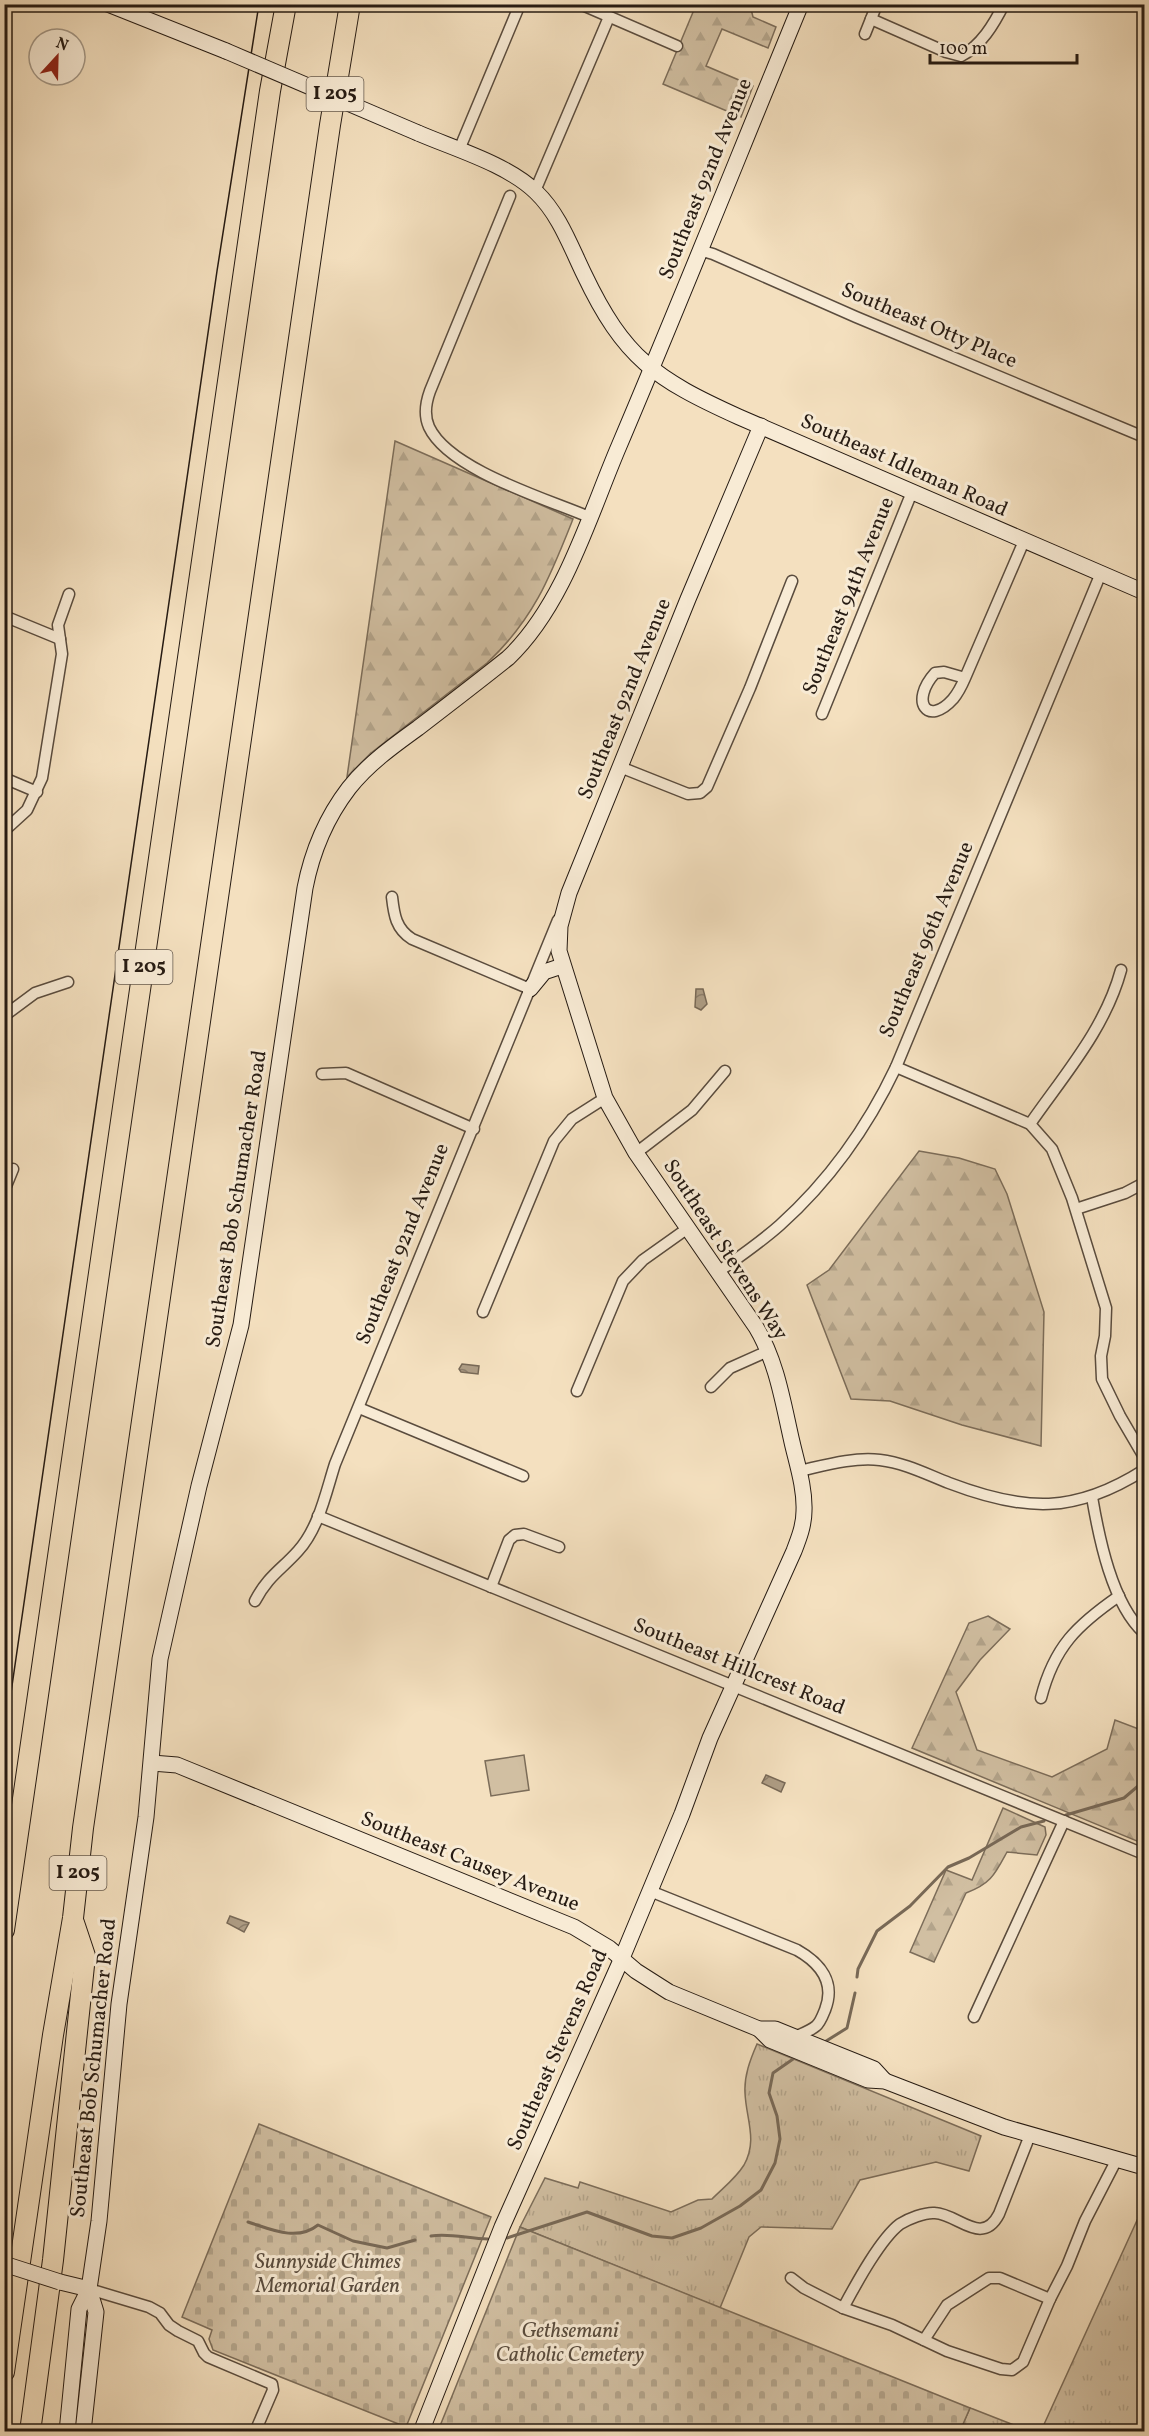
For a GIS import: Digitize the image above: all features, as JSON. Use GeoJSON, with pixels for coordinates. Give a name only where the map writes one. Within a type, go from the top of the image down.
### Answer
{"type":"FeatureCollection","features":[{"type":"Feature","properties":{"kind":"highway","name":"I 205"},"geometry":{"type":"LineString","coordinates":[[4,1930],[270,91],[286,4]]}},
{"type":"Feature","properties":{"kind":"highway","name":"I 205"},"geometry":{"type":"LineString","coordinates":[[4,2372],[53,2035],[73,1918],[87,1804],[289,401],[330,125],[350,8]]}},
{"type":"Feature","properties":{"kind":"highway"},"geometry":{"type":"LineString","coordinates":[[30,2432],[53,2260],[85,1956],[73,1918]]}},
{"type":"Feature","properties":{"kind":"street","name":"Southeast Idleman Road"},"geometry":{"type":"LineString","coordinates":[[108,4],[226,51],[517,177],[535,191],[562,227],[596,299],[624,343],[651,369],[693,396],[1144,592]]}},
{"type":"Feature","properties":{"kind":"street"},"geometry":{"type":"LineString","coordinates":[[459,150],[520,4]]}},
{"type":"Feature","properties":{"kind":"street"},"geometry":{"type":"LineString","coordinates":[[580,4],[677,46]]}},
{"type":"Feature","properties":{"kind":"street","name":"Southeast 92nd Avenue"},"geometry":{"type":"LineString","coordinates":[[651,369],[801,4]]}},
{"type":"Feature","properties":{"kind":"street"},"geometry":{"type":"LineString","coordinates":[[865,34],[876,4]]}},
{"type":"Feature","properties":{"kind":"street"},"geometry":{"type":"LineString","coordinates":[[871,19],[946,52],[961,56],[971,51],[989,30],[1004,4]]}},
{"type":"Feature","properties":{"kind":"street"},"geometry":{"type":"LineString","coordinates":[[535,191],[609,17]]}},
{"type":"Feature","properties":{"kind":"street"},"geometry":{"type":"LineString","coordinates":[[510,196],[430,391],[426,413],[428,425],[446,449],[472,467],[589,517]]}},
{"type":"Feature","properties":{"kind":"street","name":"Southeast Otty Place"},"geometry":{"type":"LineString","coordinates":[[699,250],[1144,437]]}},
{"type":"Feature","properties":{"kind":"street","name":"Southeast Bob Schumacher Road"},"geometry":{"type":"LineString","coordinates":[[66,2432],[79,2309],[89,2289],[99,2221],[119,2004],[139,1872],[152,1763],[156,1687],[163,1638],[244,1310],[305,888],[314,853],[324,828],[338,804],[366,770],[523,644],[555,596],[651,369]]}},
{"type":"Feature","properties":{"kind":"street","name":"Southeast 92nd Avenue"},"geometry":{"type":"LineString","coordinates":[[255,1601],[264,1583],[299,1550],[318,1516],[335,1464],[760,426]]}},
{"type":"Feature","properties":{"kind":"street","name":"Southeast 94th Avenue"},"geometry":{"type":"LineString","coordinates":[[822,714],[912,492]]}},
{"type":"Feature","properties":{"kind":"street"},"geometry":{"type":"LineString","coordinates":[[965,678],[1024,541]]}},
{"type":"Feature","properties":{"kind":"street","name":"Southeast 96th Avenue"},"geometry":{"type":"LineString","coordinates":[[718,1272],[780,1226],[830,1173],[871,1115],[896,1067],[1101,573]]}},
{"type":"Feature","properties":{"kind":"street"},"geometry":{"type":"LineString","coordinates":[[620,767],[688,794],[700,793],[707,788],[792,581]]}},
{"type":"Feature","properties":{"kind":"street"},"geometry":{"type":"LineString","coordinates":[[4,831],[27,810],[42,778],[62,654],[58,625],[69,594]]}},
{"type":"Feature","properties":{"kind":"street"},"geometry":{"type":"LineString","coordinates":[[4,616],[60,639]]}},
{"type":"Feature","properties":{"kind":"street"},"geometry":{"type":"LineString","coordinates":[[4,778],[37,792]]}},
{"type":"Feature","properties":{"kind":"street"},"geometry":{"type":"LineString","coordinates":[[392,897],[394,916],[403,934],[530,989]]}},
{"type":"Feature","properties":{"kind":"street","name":"Southeast Stevens Way"},"geometry":{"type":"LineString","coordinates":[[564,908],[558,938],[562,966],[605,1098],[636,1154],[756,1327],[777,1376],[799,1471],[804,1503],[801,1532],[732,1686]]}},
{"type":"Feature","properties":{"kind":"street","name":"Southeast 92nd Avenue"},"geometry":{"type":"LineString","coordinates":[[530,989],[544,972],[562,966]]}},
{"type":"Feature","properties":{"kind":"street"},"geometry":{"type":"LineString","coordinates":[[1030,1124],[1101,1022],[1121,970]]}},
{"type":"Feature","properties":{"kind":"street"},"geometry":{"type":"LineString","coordinates":[[4,1016],[35,993],[68,982]]}},
{"type":"Feature","properties":{"kind":"street"},"geometry":{"type":"LineString","coordinates":[[896,1067],[1030,1124],[1056,1156],[1076,1209],[1106,1308],[1105,1336],[1101,1356],[1102,1379],[1144,1457]]}},
{"type":"Feature","properties":{"kind":"street"},"geometry":{"type":"LineString","coordinates":[[636,1154],[692,1110],[725,1071]]}},
{"type":"Feature","properties":{"kind":"street"},"geometry":{"type":"LineString","coordinates":[[322,1074],[346,1073],[474,1128]]}},
{"type":"Feature","properties":{"kind":"street"},"geometry":{"type":"LineString","coordinates":[[483,1312],[554,1141],[572,1119],[605,1098]]}},
{"type":"Feature","properties":{"kind":"street"},"geometry":{"type":"LineString","coordinates":[[4,1191],[13,1169]]}},
{"type":"Feature","properties":{"kind":"street"},"geometry":{"type":"LineString","coordinates":[[1076,1209],[1125,1193],[1144,1183]]}},
{"type":"Feature","properties":{"kind":"street"},"geometry":{"type":"LineString","coordinates":[[577,1391],[623,1281],[643,1260],[688,1228]]}},
{"type":"Feature","properties":{"kind":"street"},"geometry":{"type":"LineString","coordinates":[[711,1388],[730,1368],[768,1351]]}},
{"type":"Feature","properties":{"kind":"street"},"geometry":{"type":"LineString","coordinates":[[359,1408],[524,1476]]}},
{"type":"Feature","properties":{"kind":"street"},"geometry":{"type":"LineString","coordinates":[[799,1471],[848,1461],[880,1460],[915,1468],[982,1496],[1010,1502],[1051,1504],[1092,1497],[1120,1485],[1144,1470]]}},
{"type":"Feature","properties":{"kind":"street"},"geometry":{"type":"LineString","coordinates":[[1092,1497],[1100,1543],[1119,1596],[1144,1633]]}},
{"type":"Feature","properties":{"kind":"street","name":"Southeast Hillcrest Road"},"geometry":{"type":"LineString","coordinates":[[318,1516],[1144,1854]]}},
{"type":"Feature","properties":{"kind":"street"},"geometry":{"type":"LineString","coordinates":[[491,1587],[509,1540],[515,1534],[524,1534],[559,1547]]}},
{"type":"Feature","properties":{"kind":"street"},"geometry":{"type":"LineString","coordinates":[[1041,1698],[1045,1680],[1062,1647],[1087,1619],[1119,1596]]}},
{"type":"Feature","properties":{"kind":"street","name":"Southeast Stevens Road"},"geometry":{"type":"LineString","coordinates":[[422,2432],[502,2227],[622,1958],[732,1686]]}},
{"type":"Feature","properties":{"kind":"street","name":"Southeast Causey Avenue"},"geometry":{"type":"LineString","coordinates":[[152,1763],[177,1765],[546,1915],[592,1937],[636,1971],[669,1992],[759,2029],[775,2029],[830,2065],[868,2080],[885,2080],[988,2121],[1030,2135],[1144,2168]]}},
{"type":"Feature","properties":{"kind":"street"},"geometry":{"type":"LineString","coordinates":[[974,2017],[1064,1821]]}},
{"type":"Feature","properties":{"kind":"street"},"geometry":{"type":"LineString","coordinates":[[650,1892],[797,1950],[822,1969],[828,1981],[830,1994],[824,2015],[816,2026],[796,2042]]}},
{"type":"Feature","properties":{"kind":"street","name":"Southeast Causey Avenue"},"geometry":{"type":"LineString","coordinates":[[796,2042],[874,2069],[885,2080]]}},
{"type":"Feature","properties":{"kind":"street"},"geometry":{"type":"LineString","coordinates":[[843,2308],[880,2247],[901,2223],[935,2213],[975,2228],[987,2228],[992,2225],[999,2214],[1030,2135]]}},
{"type":"Feature","properties":{"kind":"street"},"geometry":{"type":"LineString","coordinates":[[791,2278],[804,2288],[843,2308],[892,2325],[947,2351],[986,2362],[1001,2369],[1012,2370],[1023,2362],[1085,2221],[1117,2159]]}},
{"type":"Feature","properties":{"kind":"street"},"geometry":{"type":"LineString","coordinates":[[4,2264],[149,2307],[160,2313],[169,2325],[198,2341],[208,2357],[272,2384],[273,2390],[255,2432]]}},
{"type":"Feature","properties":{"kind":"street"},"geometry":{"type":"LineString","coordinates":[[924,2340],[947,2305],[989,2278],[1000,2278],[1050,2299]]}},
{"type":"Feature","properties":{"kind":"street","name":"Southeast Bob Schumacher Road"},"geometry":{"type":"LineString","coordinates":[[83,2432],[96,2312],[89,2289]]}},
{"type":"Feature","properties":{"kind":"green space"},"geometry":{"type":"Polygon","coordinates":[[[696,5],[750,5],[753,17],[776,27],[768,48],[722,29],[706,66],[753,86],[741,117],[663,84],[696,5]]]}},
{"type":"Feature","properties":{"kind":"green space"},"geometry":{"type":"Polygon","coordinates":[[[395,441],[573,519],[539,596],[503,647],[487,663],[371,753],[347,777],[395,441]]]}},
{"type":"Feature","properties":{"kind":"green space"},"geometry":{"type":"Polygon","coordinates":[[[919,1151],[959,1158],[995,1169],[1007,1194],[1044,1312],[1041,1446],[962,1425],[890,1401],[851,1399],[807,1285],[829,1270],[919,1151]]]}},
{"type":"Feature","properties":{"kind":"green space"},"geometry":{"type":"Polygon","coordinates":[[[988,1616],[1010,1629],[980,1660],[956,1692],[977,1750],[1052,1777],[1107,1749],[1115,1720],[1144,1731],[1144,1844],[912,1748],[969,1623],[988,1616]]]}},
{"type":"Feature","properties":{"kind":"green space"},"geometry":{"type":"Polygon","coordinates":[[[524,1755],[529,1790],[491,1796],[485,1761],[524,1755]]]}},
{"type":"Feature","properties":{"kind":"green space"},"geometry":{"type":"Polygon","coordinates":[[[1003,1808],[1045,1827],[1046,1835],[1037,1855],[1007,1852],[987,1882],[966,1893],[934,1962],[910,1952],[946,1870],[972,1880],[1003,1808]]]}},
{"type":"Feature","properties":{"kind":"green space"},"geometry":{"type":"Polygon","coordinates":[[[757,2044],[981,2136],[969,2171],[936,2162],[860,2180],[832,2229],[761,2227],[749,2237],[720,2308],[520,2227],[545,2178],[578,2188],[580,2182],[671,2212],[698,2200],[712,2199],[737,2174],[748,2156],[751,2138],[745,2080],[757,2044]]]}},
{"type":"Feature","properties":{"kind":"green space","name":"Sunnyside Chimes Memorial Garden"},"geometry":{"type":"Polygon","coordinates":[[[259,2124],[491,2217],[406,2427],[213,2350],[209,2339],[212,2330],[182,2317],[259,2124]]]}},
{"type":"Feature","properties":{"kind":"green space"},"geometry":{"type":"Polygon","coordinates":[[[1144,2205],[1144,2431],[1041,2431],[1144,2205]]]}},
{"type":"Feature","properties":{"kind":"green space","name":"Gethsemani Catholic Cemetery"},"geometry":{"type":"Polygon","coordinates":[[[520,2227],[970,2408],[960,2431],[438,2431],[520,2227]]]}},
{"type":"Feature","properties":{"kind":"green space"},"geometry":{"type":"Polygon","coordinates":[[[970,2408],[973,2409],[1029,2431],[960,2431],[970,2408]]]}},
{"type":"Feature","properties":{"kind":"water"},"geometry":{"type":"Polygon","coordinates":[[[696,989],[703,989],[707,1004],[701,1010],[695,1007],[696,989]]]}},
{"type":"Feature","properties":{"kind":"water"},"geometry":{"type":"Polygon","coordinates":[[[462,1364],[479,1366],[478,1374],[461,1372],[459,1369],[462,1364]]]}},
{"type":"Feature","properties":{"kind":"water"},"geometry":{"type":"Polygon","coordinates":[[[766,1775],[785,1783],[781,1792],[762,1783],[766,1775]]]}},
{"type":"Feature","properties":{"kind":"water"},"geometry":{"type":"Polygon","coordinates":[[[230,1916],[249,1923],[244,1932],[227,1923],[230,1916]]]}},
{"type":"Feature","properties":{"kind":"waterway"},"geometry":{"type":"LineString","coordinates":[[1066,1815],[1124,1798],[1144,1781]]}},
{"type":"Feature","properties":{"kind":"waterway"},"geometry":{"type":"LineString","coordinates":[[857,1977],[858,1969],[877,1931],[910,1906],[948,1867],[969,1858],[1021,1827],[1044,1821]]}},
{"type":"Feature","properties":{"kind":"waterway"},"geometry":{"type":"LineString","coordinates":[[823,2043],[847,2028],[855,1993]]}},
{"type":"Feature","properties":{"kind":"waterway"},"geometry":{"type":"LineString","coordinates":[[507,2238],[587,2212],[652,2236],[672,2238],[701,2228],[740,2206],[761,2190],[775,2163],[780,2139],[777,2116],[769,2093],[773,2073],[796,2057]]}},
{"type":"Feature","properties":{"kind":"waterway"},"geometry":{"type":"LineString","coordinates":[[248,2222],[274,2231],[292,2233],[301,2233],[318,2225],[353,2241],[387,2248],[415,2240]]}},
{"type":"Feature","properties":{"kind":"waterway"},"geometry":{"type":"LineString","coordinates":[[431,2236],[488,2239]]}},
{"type":"Feature","properties":{"kind":"tram line"},"geometry":{"type":"LineString","coordinates":[[4,1741],[217,271],[259,4]]}}]}
